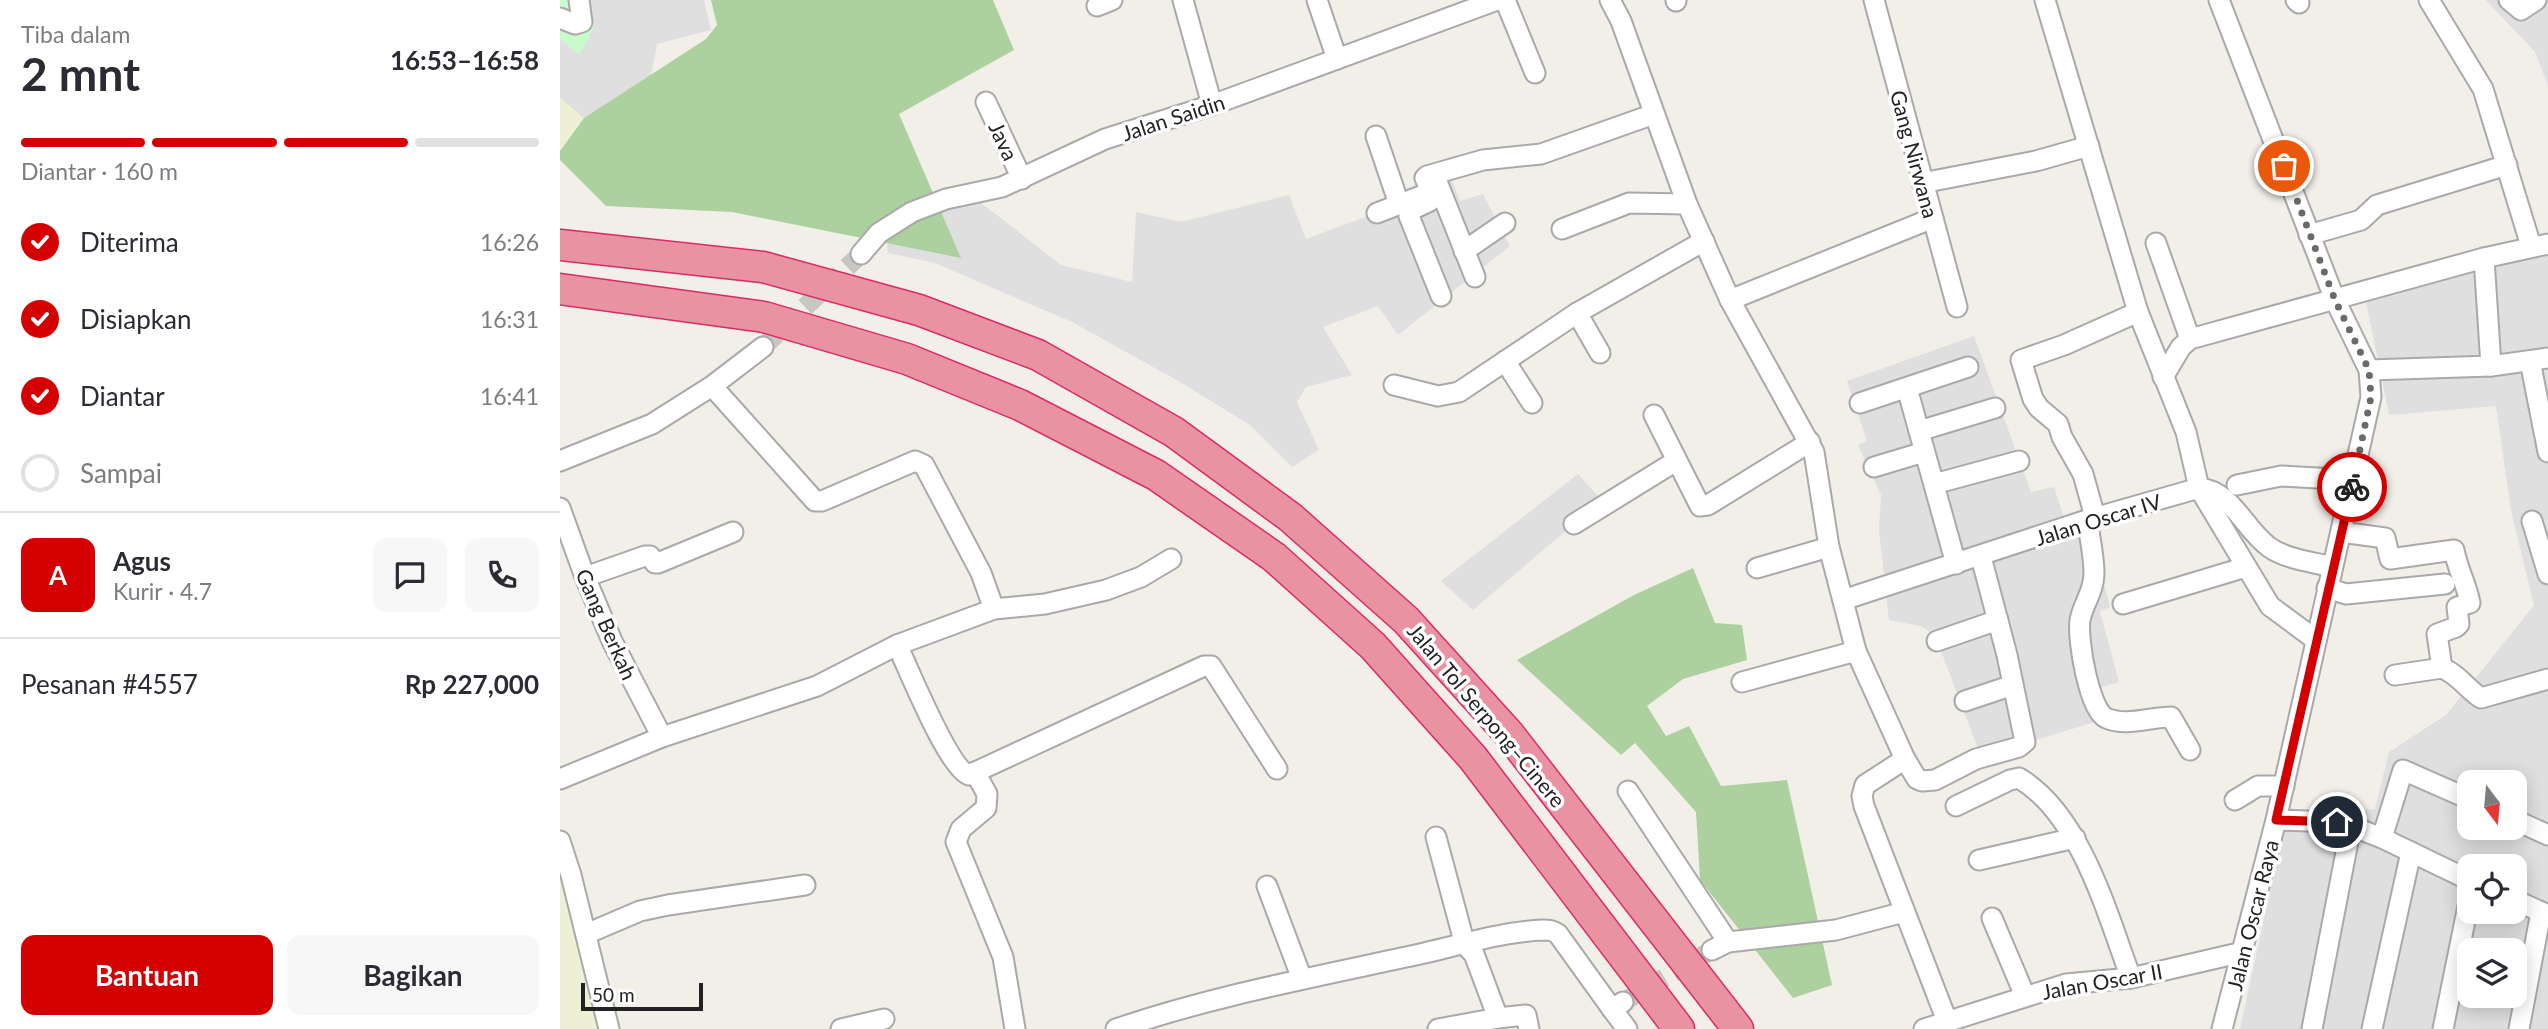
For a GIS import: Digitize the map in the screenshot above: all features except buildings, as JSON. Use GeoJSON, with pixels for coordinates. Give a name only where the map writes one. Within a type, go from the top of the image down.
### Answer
{"type":"FeatureCollection","features":[{"type":"Feature","properties":{"kind":"highway","name":"Jalan Tol Serpong–Cinere"},"geometry":{"type":"LineString","coordinates":[[560,245],[763,267],[919,310],[1038,355],[1174,432],[1290,517],[1406,620],[1509,734],[1738,1029]]}},
{"type":"Feature","properties":{"kind":"highway","name":"Jalan Tol Serpong–Cinere"},"geometry":{"type":"LineString","coordinates":[[560,289],[764,317],[907,359],[1020,405],[1156,475],[1274,556],[1373,646],[1473,758],[1679,1029]]}},
{"type":"Feature","properties":{"kind":"street"},"geometry":{"type":"LineString","coordinates":[[560,18],[575,24],[582,22],[579,0]]}},
{"type":"Feature","properties":{"kind":"street"},"geometry":{"type":"LineString","coordinates":[[1183,0],[1212,105]]}},
{"type":"Feature","properties":{"kind":"street"},"geometry":{"type":"LineString","coordinates":[[1317,0],[1337,59]]}},
{"type":"Feature","properties":{"kind":"street","name":"Jalan Saidin"},"geometry":{"type":"LineString","coordinates":[[862,254],[879,233],[912,212],[946,199],[1002,187],[1105,139],[1212,105],[1497,0]]}},
{"type":"Feature","properties":{"kind":"street"},"geometry":{"type":"LineString","coordinates":[[1505,0],[1535,73]]}},
{"type":"Feature","properties":{"kind":"street"},"geometry":{"type":"LineString","coordinates":[[1610,0],[1621,21],[1687,204],[1730,300],[1814,452],[1829,547],[1856,651],[1905,759],[1917,779],[1922,781],[1935,780],[1976,759],[2021,746],[2025,742],[1981,556]]}},
{"type":"Feature","properties":{"kind":"street","name":"Gang Nirwana"},"geometry":{"type":"LineString","coordinates":[[1874,0],[1957,307]]}},
{"type":"Feature","properties":{"kind":"street"},"geometry":{"type":"LineString","coordinates":[[2045,0],[2138,312],[2186,432],[2199,488],[2270,606],[2316,640]]}},
{"type":"Feature","properties":{"kind":"street"},"geometry":{"type":"LineString","coordinates":[[2163,377],[2181,347],[2190,339],[2539,245],[2507,165],[2483,89],[2429,0]]}},
{"type":"Feature","properties":{"kind":"street"},"geometry":{"type":"LineString","coordinates":[[2509,0],[2521,10],[2536,0]]}},
{"type":"Feature","properties":{"kind":"street","name":"Jalan Oscar Raya"},"geometry":{"type":"LineString","coordinates":[[2222,1029],[2276,820],[2371,397],[2369,370],[2335,300],[2309,235],[2224,1]]}},
{"type":"Feature","properties":{"kind":"street","name":"Java"},"geometry":{"type":"LineString","coordinates":[[986,102],[1022,179]]}},
{"type":"Feature","properties":{"kind":"street"},"geometry":{"type":"LineString","coordinates":[[1377,213],[1431,192],[1425,176],[1483,160],[1541,154],[1654,114]]}},
{"type":"Feature","properties":{"kind":"street"},"geometry":{"type":"LineString","coordinates":[[1376,136],[1399,204]]}},
{"type":"Feature","properties":{"kind":"street"},"geometry":{"type":"LineString","coordinates":[[1922,183],[2036,161],[2089,146]]}},
{"type":"Feature","properties":{"kind":"street"},"geometry":{"type":"LineString","coordinates":[[2309,235],[2361,220],[2377,205],[2507,165]]}},
{"type":"Feature","properties":{"kind":"street"},"geometry":{"type":"LineString","coordinates":[[1439,173],[1436,179],[1475,277]]}},
{"type":"Feature","properties":{"kind":"street"},"geometry":{"type":"LineString","coordinates":[[1441,296],[1409,216],[1411,210],[1418,205],[1443,196]]}},
{"type":"Feature","properties":{"kind":"street"},"geometry":{"type":"LineString","coordinates":[[1562,229],[1629,203],[1687,204]]}},
{"type":"Feature","properties":{"kind":"street"},"geometry":{"type":"LineString","coordinates":[[1730,300],[1933,218]]}},
{"type":"Feature","properties":{"kind":"street"},"geometry":{"type":"LineString","coordinates":[[1464,251],[1505,223]]}},
{"type":"Feature","properties":{"kind":"street"},"geometry":{"type":"LineString","coordinates":[[1394,385],[1425,394],[1450,395],[1459,392],[1577,313],[1704,241]]}},
{"type":"Feature","properties":{"kind":"street"},"geometry":{"type":"LineString","coordinates":[[2155,243],[2190,339]]}},
{"type":"Feature","properties":{"kind":"street"},"geometry":{"type":"LineString","coordinates":[[2484,258],[2491,366]]}},
{"type":"Feature","properties":{"kind":"street"},"geometry":{"type":"LineString","coordinates":[[2138,312],[2064,345],[2021,359],[2033,399],[2039,408],[2058,424],[2062,437],[2083,474],[2091,519],[2094,577],[2080,620],[2079,636],[2080,649],[2096,704],[2106,718],[2125,721],[2171,717],[2190,750]]}},
{"type":"Feature","properties":{"kind":"street"},"geometry":{"type":"LineString","coordinates":[[1577,313],[1600,353]]}},
{"type":"Feature","properties":{"kind":"street"},"geometry":{"type":"LineString","coordinates":[[560,461],[652,424],[712,386],[763,347]]}},
{"type":"Feature","properties":{"kind":"street"},"geometry":{"type":"LineString","coordinates":[[2369,370],[2491,366],[2539,360],[2548,452]]}},
{"type":"Feature","properties":{"kind":"street"},"geometry":{"type":"LineString","coordinates":[[1504,361],[1532,403]]}},
{"type":"Feature","properties":{"kind":"street"},"geometry":{"type":"LineString","coordinates":[[1860,403],[1968,367]]}},
{"type":"Feature","properties":{"kind":"street"},"geometry":{"type":"LineString","coordinates":[[712,386],[816,501],[822,501],[915,461],[924,465],[981,573],[994,609]]}},
{"type":"Feature","properties":{"kind":"street"},"geometry":{"type":"LineString","coordinates":[[1907,388],[1956,564]]}},
{"type":"Feature","properties":{"kind":"street"},"geometry":{"type":"LineString","coordinates":[[1919,431],[1995,408]]}},
{"type":"Feature","properties":{"kind":"street"},"geometry":{"type":"LineString","coordinates":[[1654,415],[1698,504],[1706,506],[1810,442]]}},
{"type":"Feature","properties":{"kind":"street"},"geometry":{"type":"LineString","coordinates":[[1874,467],[1924,452]]}},
{"type":"Feature","properties":{"kind":"street"},"geometry":{"type":"LineString","coordinates":[[1574,524],[1676,461]]}},
{"type":"Feature","properties":{"kind":"street"},"geometry":{"type":"LineString","coordinates":[[1934,484],[2019,461]]}},
{"type":"Feature","properties":{"kind":"street"},"geometry":{"type":"LineString","coordinates":[[2237,485],[2281,476],[2353,480]]}},
{"type":"Feature","properties":{"kind":"street"},"geometry":{"type":"LineString","coordinates":[[2199,488],[2211,489],[2226,500],[2269,547],[2290,556],[2332,567]]}},
{"type":"Feature","properties":{"kind":"street","name":"Jalan Oscar IV"},"geometry":{"type":"LineString","coordinates":[[1843,600],[2091,519],[2199,488]]}},
{"type":"Feature","properties":{"kind":"street","name":"Gang Berkah"},"geometry":{"type":"LineString","coordinates":[[560,508],[585,577],[621,661],[662,737]]}},
{"type":"Feature","properties":{"kind":"street"},"geometry":{"type":"LineString","coordinates":[[2532,521],[2547,567]]}},
{"type":"Feature","properties":{"kind":"street"},"geometry":{"type":"LineString","coordinates":[[585,577],[645,556],[650,556],[658,563],[733,532]]}},
{"type":"Feature","properties":{"kind":"street"},"geometry":{"type":"LineString","coordinates":[[2341,532],[2385,538],[2390,559],[2454,550],[2458,572],[2466,580],[2470,603],[2457,607],[2459,624],[2456,627],[2437,634],[2442,668]]}},
{"type":"Feature","properties":{"kind":"street"},"geometry":{"type":"LineString","coordinates":[[1757,568],[1829,547]]}},
{"type":"Feature","properties":{"kind":"street"},"geometry":{"type":"LineString","coordinates":[[560,779],[662,737],[805,691],[897,645],[994,609],[1045,604],[1107,590],[1141,577],[1171,559]]}},
{"type":"Feature","properties":{"kind":"street"},"geometry":{"type":"LineString","coordinates":[[2123,604],[2246,567]]}},
{"type":"Feature","properties":{"kind":"street"},"geometry":{"type":"LineString","coordinates":[[2328,588],[2346,594],[2445,584]]}},
{"type":"Feature","properties":{"kind":"street"},"geometry":{"type":"LineString","coordinates":[[1937,641],[1998,620]]}},
{"type":"Feature","properties":{"kind":"street"},"geometry":{"type":"LineString","coordinates":[[897,645],[956,764],[963,773],[969,775],[1204,666],[1211,666],[1277,769]]}},
{"type":"Feature","properties":{"kind":"street"},"geometry":{"type":"LineString","coordinates":[[1742,682],[1856,651]]}},
{"type":"Feature","properties":{"kind":"street"},"geometry":{"type":"LineString","coordinates":[[2395,675],[2442,668],[2481,698],[2548,679]]}},
{"type":"Feature","properties":{"kind":"street"},"geometry":{"type":"LineString","coordinates":[[1965,701],[2013,685]]}},
{"type":"Feature","properties":{"kind":"street"},"geometry":{"type":"LineString","coordinates":[[1905,759],[1866,785],[1862,796],[1904,912],[1932,1026]]}},
{"type":"Feature","properties":{"kind":"street"},"geometry":{"type":"LineString","coordinates":[[2382,838],[2403,770],[2457,794]]}},
{"type":"Feature","properties":{"kind":"street"},"geometry":{"type":"LineString","coordinates":[[975,772],[987,793],[986,808],[961,829],[956,842],[1003,957],[1015,1029]]}},
{"type":"Feature","properties":{"kind":"street"},"geometry":{"type":"LineString","coordinates":[[1956,806],[2010,780],[2019,778],[2028,783],[2053,809],[2075,838],[2091,871],[2131,978]]}},
{"type":"Feature","properties":{"kind":"street"},"geometry":{"type":"LineString","coordinates":[[2235,800],[2258,786],[2284,786]]}},
{"type":"Feature","properties":{"kind":"street"},"geometry":{"type":"LineString","coordinates":[[1628,791],[1720,946],[1836,930],[1904,912]]}},
{"type":"Feature","properties":{"kind":"street"},"geometry":{"type":"LineString","coordinates":[[2276,820],[2337,822],[2351,826],[2457,874]]}},
{"type":"Feature","properties":{"kind":"street"},"geometry":{"type":"LineString","coordinates":[[2527,825],[2548,835]]}},
{"type":"Feature","properties":{"kind":"street"},"geometry":{"type":"LineString","coordinates":[[2312,1029],[2351,826]]}},
{"type":"Feature","properties":{"kind":"street"},"geometry":{"type":"LineString","coordinates":[[1436,837],[1465,945],[1474,954],[1498,1018]]}},
{"type":"Feature","properties":{"kind":"street"},"geometry":{"type":"LineString","coordinates":[[1979,860],[2075,838]]}},
{"type":"Feature","properties":{"kind":"street"},"geometry":{"type":"LineString","coordinates":[[560,841],[609,1029]]}},
{"type":"Feature","properties":{"kind":"street"},"geometry":{"type":"LineString","coordinates":[[2372,1029],[2411,852]]}},
{"type":"Feature","properties":{"kind":"street"},"geometry":{"type":"LineString","coordinates":[[586,934],[640,911],[805,885]]}},
{"type":"Feature","properties":{"kind":"street"},"geometry":{"type":"LineString","coordinates":[[1267,886],[1302,979]]}},
{"type":"Feature","properties":{"kind":"street"},"geometry":{"type":"LineString","coordinates":[[2519,1029],[2544,914],[2527,906]]}},
{"type":"Feature","properties":{"kind":"street"},"geometry":{"type":"LineString","coordinates":[[1992,918],[2025,996]]}},
{"type":"Feature","properties":{"kind":"street"},"geometry":{"type":"LineString","coordinates":[[2443,1029],[2464,924]]}},
{"type":"Feature","properties":{"kind":"street"},"geometry":{"type":"LineString","coordinates":[[1116,1029],[1148,1024],[1302,979],[1504,935],[1552,930],[1617,1005],[1627,1029]]}},
{"type":"Feature","properties":{"kind":"street","name":"Jalan Oscar II"},"geometry":{"type":"LineString","coordinates":[[1932,1026],[2066,984],[2131,978],[2243,953]]}},
{"type":"Feature","properties":{"kind":"street"},"geometry":{"type":"LineString","coordinates":[[1438,1029],[1526,1015],[1528,1029]]}},
{"type":"Feature","properties":{"kind":"street"},"geometry":{"type":"LineString","coordinates":[[841,1029],[884,1019]]}},
{"type":"Feature","properties":{"kind":"shaded area"},"geometry":{"type":"Polygon","coordinates":[[[560,0],[704,0],[711,30],[657,44],[649,85],[584,118],[560,98],[560,0]]]}},
{"type":"Feature","properties":{"kind":"shaded area"},"geometry":{"type":"Polygon","coordinates":[[[2486,0],[2548,0],[2548,86],[2535,52],[2486,0]]]}},
{"type":"Feature","properties":{"kind":"shaded area"},"geometry":{"type":"Polygon","coordinates":[[[1449,173],[1460,201],[1483,194],[1510,246],[1398,335],[1378,306],[1323,327],[1352,375],[1306,387],[1297,402],[1319,450],[1292,467],[1250,425],[1180,382],[1072,322],[935,263],[888,253],[886,236],[898,220],[980,202],[1061,265],[1132,282],[1136,212],[1181,222],[1289,195],[1306,239],[1424,195],[1449,173]]]}},
{"type":"Feature","properties":{"kind":"shaded area"},"geometry":{"type":"Polygon","coordinates":[[[2548,249],[2548,1029],[2240,1029],[2287,813],[2375,809],[2389,752],[2446,715],[2534,605],[2511,511],[2496,406],[2389,415],[2365,297],[2548,249]]]}},
{"type":"Feature","properties":{"kind":"shaded area"},"geometry":{"type":"Polygon","coordinates":[[[1974,336],[2031,492],[2054,487],[2068,530],[2089,524],[2110,607],[2100,611],[2119,682],[2100,688],[2108,718],[1981,757],[1935,635],[1920,626],[1889,620],[1879,530],[1881,495],[1858,445],[1867,441],[1847,381],[1974,336]]]}},
{"type":"Feature","properties":{"kind":"shaded area"},"geometry":{"type":"Polygon","coordinates":[[[1578,474],[1602,500],[1473,610],[1441,581],[1578,474]]]}},
{"type":"Feature","properties":{"kind":"green space"},"geometry":{"type":"Polygon","coordinates":[[[560,0],[589,0],[594,27],[579,55],[560,39],[560,0]]]}},
{"type":"Feature","properties":{"kind":"green space"},"geometry":{"type":"Polygon","coordinates":[[[711,0],[993,0],[1014,50],[899,114],[961,258],[732,212],[606,206],[560,160],[560,151],[584,118],[706,39],[717,25],[711,0]]]}},
{"type":"Feature","properties":{"kind":"green space"},"geometry":{"type":"Polygon","coordinates":[[[560,98],[584,118],[560,151],[560,98]]]}},
{"type":"Feature","properties":{"kind":"green space"},"geometry":{"type":"Polygon","coordinates":[[[1693,568],[1715,623],[1742,625],[1747,660],[1683,679],[1647,706],[1666,736],[1689,726],[1721,786],[1787,780],[1832,985],[1793,998],[1700,880],[1696,812],[1635,743],[1621,755],[1517,660],[1634,595],[1693,568]]]}},
{"type":"Feature","properties":{"kind":"green space"},"geometry":{"type":"Polygon","coordinates":[[[560,846],[608,1029],[560,1029],[560,846]]]}},
{"type":"Feature","properties":{"kind":"tunnel"},"geometry":{"type":"LineString","coordinates":[[763,347],[861,254]]}},
{"type":"Feature","properties":{"kind":"tunnel"},"geometry":{"type":"LineString","coordinates":[[1623,1002],[1712,950]]}},
{"type":"Feature","properties":{"kind":"way so far"},"geometry":{"type":"LineString","coordinates":[[2284,166],[2335,300],[2369,370],[2371,397],[2352,487]]}},
{"type":"Feature","properties":{"kind":"route"},"geometry":{"type":"LineString","coordinates":[[2337,822],[2276,820],[2352,487]]}}]}
